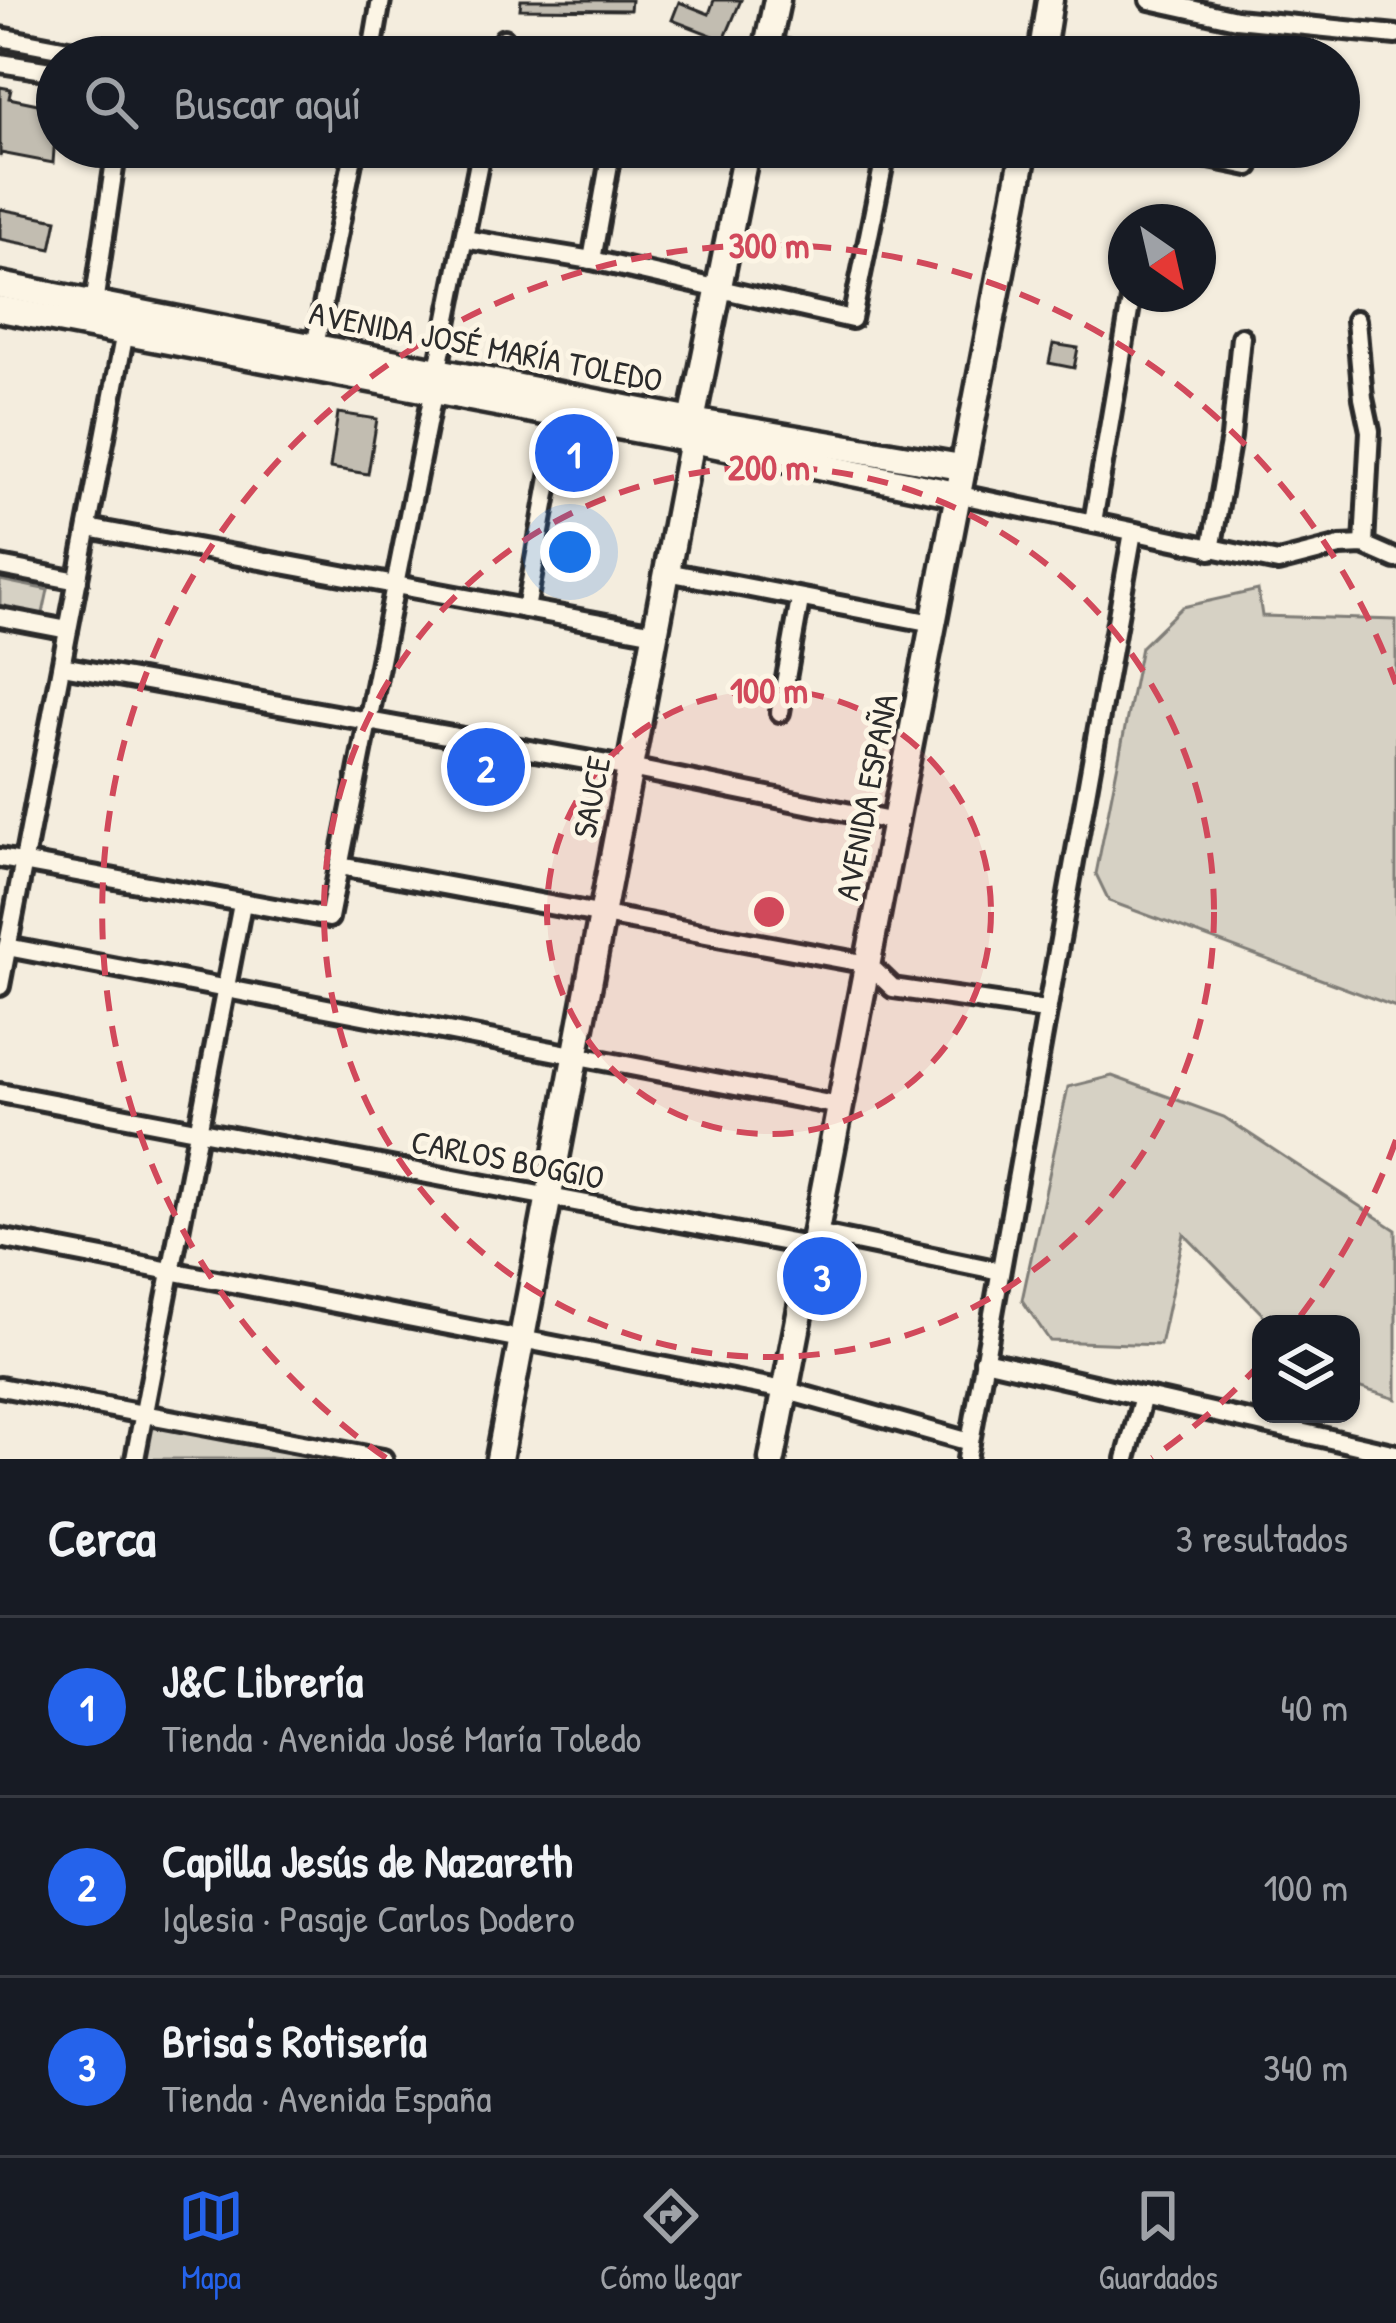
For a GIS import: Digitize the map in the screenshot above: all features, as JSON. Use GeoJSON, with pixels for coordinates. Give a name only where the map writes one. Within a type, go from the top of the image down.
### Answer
{"type":"FeatureCollection","features":[{"type":"Feature","properties":{"kind":"main road"},"geometry":{"type":"LineString","coordinates":[[769,36],[777,0]]}},
{"type":"Feature","properties":{"kind":"main road"},"geometry":{"type":"LineString","coordinates":[[1044,36],[1050,0]]}},
{"type":"Feature","properties":{"kind":"main road","name":"SAUCE"},"geometry":{"type":"LineString","coordinates":[[500,1459],[743,168]]}},
{"type":"Feature","properties":{"kind":"main road","name":"AVENIDA ESPAÑA"},"geometry":{"type":"LineString","coordinates":[[772,1459],[1021,168]]}},
{"type":"Feature","properties":{"kind":"main road","name":"AVENIDA JOSÉ MARÍA TOLEDO"},"geometry":{"type":"LineString","coordinates":[[0,285],[94,304],[127,322]]}},
{"type":"Feature","properties":{"kind":"main road","name":"AVENIDA JOSÉ MARÍA TOLEDO"},"geometry":{"type":"LineString","coordinates":[[0,310],[127,322],[313,357],[692,430],[956,494]]}},
{"type":"Feature","properties":{"kind":"main road","name":"AVENIDA JOSÉ MARÍA TOLEDO"},"geometry":{"type":"LineString","coordinates":[[435,381],[562,417],[961,467]]}},
{"type":"Feature","properties":{"kind":"street"},"geometry":{"type":"LineString","coordinates":[[375,36],[381,0]]}},
{"type":"Feature","properties":{"kind":"street"},"geometry":{"type":"LineString","coordinates":[[1150,0],[1236,19],[1396,34]]}},
{"type":"Feature","properties":{"kind":"street"},"geometry":{"type":"LineString","coordinates":[[0,37],[36,44]]}},
{"type":"Feature","properties":{"kind":"street"},"geometry":{"type":"LineString","coordinates":[[0,63],[36,69]]}},
{"type":"Feature","properties":{"kind":"street"},"geometry":{"type":"LineString","coordinates":[[94,304],[114,168]]}},
{"type":"Feature","properties":{"kind":"street"},"geometry":{"type":"LineString","coordinates":[[313,357],[352,168]]}},
{"type":"Feature","properties":{"kind":"street"},"geometry":{"type":"LineString","coordinates":[[0,858],[329,918],[478,168]]}},
{"type":"Feature","properties":{"kind":"street"},"geometry":{"type":"LineString","coordinates":[[592,260],[608,168]]}},
{"type":"Feature","properties":{"kind":"street"},"geometry":{"type":"LineString","coordinates":[[464,239],[592,260],[852,319],[882,168]]}},
{"type":"Feature","properties":{"kind":"street"},"geometry":{"type":"LineString","coordinates":[[1094,523],[1129,312]]}},
{"type":"Feature","properties":{"kind":"street"},"geometry":{"type":"LineString","coordinates":[[1356,320],[1370,431],[1364,545]]}},
{"type":"Feature","properties":{"kind":"street"},"geometry":{"type":"LineString","coordinates":[[0,986],[127,322]]}},
{"type":"Feature","properties":{"kind":"street"},"geometry":{"type":"LineString","coordinates":[[1211,550],[1231,437],[1241,337]]}},
{"type":"Feature","properties":{"kind":"street"},"geometry":{"type":"LineString","coordinates":[[526,609],[562,417]]}},
{"type":"Feature","properties":{"kind":"street"},"geometry":{"type":"LineString","coordinates":[[956,494],[1278,562],[1340,546],[1364,545],[1396,559]]}},
{"type":"Feature","properties":{"kind":"street"},"geometry":{"type":"LineString","coordinates":[[88,528],[655,633]]}},
{"type":"Feature","properties":{"kind":"street"},"geometry":{"type":"LineString","coordinates":[[0,1238],[784,1390],[969,1451],[1133,532]]}},
{"type":"Feature","properties":{"kind":"street"},"geometry":{"type":"LineString","coordinates":[[0,566],[78,581]]}},
{"type":"Feature","properties":{"kind":"street"},"geometry":{"type":"LineString","coordinates":[[667,572],[933,623]]}},
{"type":"Feature","properties":{"kind":"street"},"geometry":{"type":"LineString","coordinates":[[780,712],[800,600]]}},
{"type":"Feature","properties":{"kind":"street"},"geometry":{"type":"LineString","coordinates":[[0,617],[68,630]]}},
{"type":"Feature","properties":{"kind":"street"},"geometry":{"type":"LineString","coordinates":[[62,667],[630,768],[895,822]]}},
{"type":"Feature","properties":{"kind":"street"},"geometry":{"type":"LineString","coordinates":[[340,866],[868,964],[892,988],[1045,1010]]}},
{"type":"Feature","properties":{"kind":"street"},"geometry":{"type":"LineString","coordinates":[[135,1459],[242,904]]}},
{"type":"Feature","properties":{"kind":"street"},"geometry":{"type":"LineString","coordinates":[[8,947],[840,1106]]}},
{"type":"Feature","properties":{"kind":"street","name":"CARLOS BOGGIO"},"geometry":{"type":"LineString","coordinates":[[0,1093],[813,1247],[826,1235],[1000,1271]]}},
{"type":"Feature","properties":{"kind":"street"},"geometry":{"type":"LineString","coordinates":[[984,1360],[1396,1454]]}},
{"type":"Feature","properties":{"kind":"street"},"geometry":{"type":"LineString","coordinates":[[0,1387],[383,1459]]}},
{"type":"Feature","properties":{"kind":"street"},"geometry":{"type":"LineString","coordinates":[[1126,1459],[1143,1396]]}},
{"type":"Feature","properties":{"kind":"shaded area"},"geometry":{"type":"Polygon","coordinates":[[[0,580],[48,590],[42,618],[0,610],[0,580]]]}},
{"type":"Feature","properties":{"kind":"shaded area"},"geometry":{"type":"Polygon","coordinates":[[[1258,590],[1262,616],[1396,620],[1396,1007],[1109,901],[1096,874],[1141,647],[1182,607],[1258,590]]]}},
{"type":"Feature","properties":{"kind":"shaded area"},"geometry":{"type":"Polygon","coordinates":[[[1112,1076],[1224,1117],[1396,1230],[1396,1399],[1360,1388],[1360,1315],[1263,1315],[1184,1234],[1160,1345],[1050,1341],[1022,1300],[1068,1087],[1112,1076]]]}},
{"type":"Feature","properties":{"kind":"shaded area"},"geometry":{"type":"Polygon","coordinates":[[[151,1422],[311,1453],[310,1459],[143,1459],[151,1422]]]}},
{"type":"Feature","properties":{"kind":"building"},"geometry":{"type":"Polygon","coordinates":[[[521,0],[631,0],[630,10],[520,9],[521,0]]]}},
{"type":"Feature","properties":{"kind":"building"},"geometry":{"type":"Polygon","coordinates":[[[714,0],[741,0],[726,36],[672,20],[679,2],[709,14],[714,0]]]}},
{"type":"Feature","properties":{"kind":"building"},"geometry":{"type":"Polygon","coordinates":[[[0,87],[11,89],[9,98],[36,104],[36,160],[1,153],[0,157],[0,87]]]}},
{"type":"Feature","properties":{"kind":"building"},"geometry":{"type":"Polygon","coordinates":[[[0,209],[57,220],[51,249],[0,239],[0,209]]]}},
{"type":"Feature","properties":{"kind":"building"},"geometry":{"type":"Polygon","coordinates":[[[1053,344],[1078,348],[1074,368],[1049,363],[1053,344]]]}},
{"type":"Feature","properties":{"kind":"building"},"geometry":{"type":"Polygon","coordinates":[[[338,413],[377,419],[368,474],[330,468],[338,413]]]}},
{"type":"Feature","properties":{"kind":"place","name":"J&C Librería"},"geometry":{"type":"Point","coordinates":[574,453]}},
{"type":"Feature","properties":{"kind":"place","name":"Capilla Jesús de Nazareth"},"geometry":{"type":"Point","coordinates":[486,767]}},
{"type":"Feature","properties":{"kind":"place","name":"Brisa's Rotisería"},"geometry":{"type":"Point","coordinates":[822,1276]}}]}
